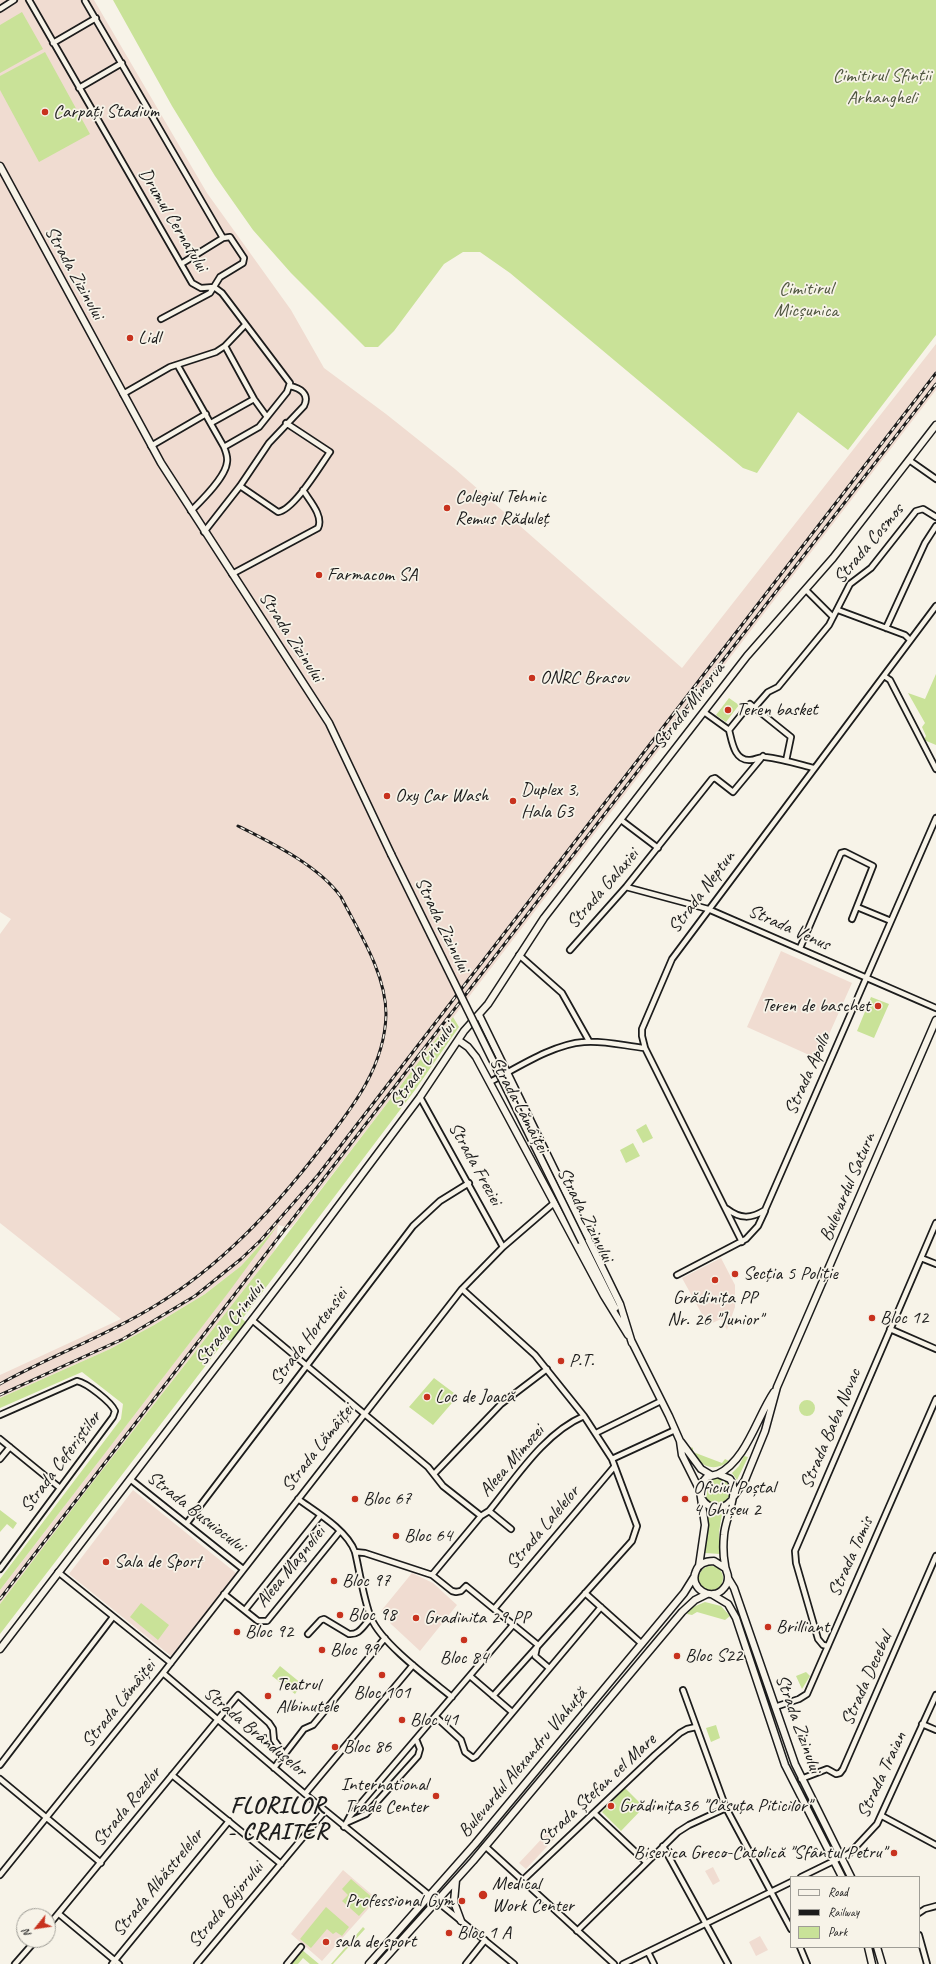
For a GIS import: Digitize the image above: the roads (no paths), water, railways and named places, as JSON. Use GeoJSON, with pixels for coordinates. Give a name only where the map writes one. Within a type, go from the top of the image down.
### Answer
{"type":"FeatureCollection","features":[{"type":"Feature","properties":{"kind":"main road","name":"Strada Zizinului"},"geometry":{"type":"LineString","coordinates":[[0,166],[151,446],[204,532],[329,723],[391,854],[680,1441],[702,1469],[714,1474]]}},
{"type":"Feature","properties":{"kind":"main road","name":"Strada Minerva"},"geometry":{"type":"LineString","coordinates":[[479,1015],[488,1004],[544,918],[747,656],[833,558],[936,425]]}},
{"type":"Feature","properties":{"kind":"main road","name":"Strada Zizinului"},"geometry":{"type":"LineString","coordinates":[[479,1015],[620,1304],[632,1343]]}},
{"type":"Feature","properties":{"kind":"main road","name":"Strada Crinului"},"geometry":{"type":"LineString","coordinates":[[0,1648],[252,1320],[420,1097],[458,1040],[479,1015]]}},
{"type":"Feature","properties":{"kind":"main road","name":"Bulevardul Saturn"},"geometry":{"type":"LineString","coordinates":[[733,1499],[745,1480],[765,1431],[777,1387],[936,1021]]}},
{"type":"Feature","properties":{"kind":"main road","name":"Strada Lămâiței"},"geometry":{"type":"LineString","coordinates":[[458,1040],[472,1050],[554,1203]]}},
{"type":"Feature","properties":{"kind":"main road","name":"Strada Zizinului"},"geometry":{"type":"LineString","coordinates":[[554,1203],[604,1296],[632,1343]]}},
{"type":"Feature","properties":{"kind":"main road","name":"Bulevardul Saturn"},"geometry":{"type":"LineString","coordinates":[[714,1474],[729,1467],[739,1456],[765,1405],[777,1387]]}},
{"type":"Feature","properties":{"kind":"main road","name":"Strada Zizinului"},"geometry":{"type":"LineString","coordinates":[[680,1441],[682,1455],[700,1491]]}},
{"type":"Feature","properties":{"kind":"main road"},"geometry":{"type":"LineString","coordinates":[[714,1474],[726,1476],[732,1483],[733,1499],[724,1536],[725,1568],[728,1578],[724,1589],[710,1594],[699,1590],[694,1577],[699,1566],[704,1530],[700,1491],[704,1480],[714,1474]]}},
{"type":"Feature","properties":{"kind":"main road"},"geometry":{"type":"LineString","coordinates":[[701,1498],[706,1505],[714,1508],[722,1508],[733,1499]]}},
{"type":"Feature","properties":{"kind":"main road"},"geometry":{"type":"LineString","coordinates":[[699,1566],[704,1562],[714,1561],[725,1568]]}},
{"type":"Feature","properties":{"kind":"main road","name":"Bulevardul Alexandru Vlahuță"},"geometry":{"type":"LineString","coordinates":[[369,1964],[429,1896],[642,1644],[684,1593],[694,1577]]}},
{"type":"Feature","properties":{"kind":"main road","name":"Strada Zizinului"},"geometry":{"type":"LineString","coordinates":[[728,1578],[734,1588],[801,1779],[851,1876]]}},
{"type":"Feature","properties":{"kind":"main road","name":"Strada Zizinului"},"geometry":{"type":"LineString","coordinates":[[710,1594],[725,1600],[732,1610],[785,1765],[841,1876]]}},
{"type":"Feature","properties":{"kind":"main road","name":"Bulevardul Alexandru Vlahuță"},"geometry":{"type":"LineString","coordinates":[[380,1964],[456,1880],[682,1612],[695,1600],[710,1594]]}},
{"type":"Feature","properties":{"kind":"main road"},"geometry":{"type":"LineString","coordinates":[[456,1880],[454,1902],[461,1921]]}},
{"type":"Feature","properties":{"kind":"main road"},"geometry":{"type":"LineString","coordinates":[[868,1948],[872,1964]]}},
{"type":"Feature","properties":{"kind":"main road"},"geometry":{"type":"LineString","coordinates":[[877,1948],[882,1964]]}},
{"type":"Feature","properties":{"kind":"street"},"geometry":{"type":"LineString","coordinates":[[0,9],[14,0]]}},
{"type":"Feature","properties":{"kind":"street","name":"Drumul Cernatului"},"geometry":{"type":"LineString","coordinates":[[29,0],[181,264],[196,286],[201,288],[214,287],[222,294],[244,325],[287,378],[290,386]]}},
{"type":"Feature","properties":{"kind":"street"},"geometry":{"type":"LineString","coordinates":[[85,0],[223,238]]}},
{"type":"Feature","properties":{"kind":"street"},"geometry":{"type":"LineString","coordinates":[[53,43],[96,18]]}},
{"type":"Feature","properties":{"kind":"street"},"geometry":{"type":"LineString","coordinates":[[79,88],[122,63]]}},
{"type":"Feature","properties":{"kind":"street"},"geometry":{"type":"LineString","coordinates":[[161,319],[210,293],[220,277],[245,261],[230,237],[223,238],[181,264]]}},
{"type":"Feature","properties":{"kind":"street"},"geometry":{"type":"LineString","coordinates":[[123,394],[170,367],[178,366],[210,355],[225,346],[244,325]]}},
{"type":"Feature","properties":{"kind":"street"},"geometry":{"type":"LineString","coordinates":[[225,346],[254,399],[267,417]]}},
{"type":"Feature","properties":{"kind":"street"},"geometry":{"type":"LineString","coordinates":[[178,366],[224,447],[228,461],[227,466],[216,483],[191,511]]}},
{"type":"Feature","properties":{"kind":"street"},"geometry":{"type":"LineString","coordinates":[[204,532],[240,486],[269,442],[304,406],[306,398],[302,390],[290,386],[267,417],[255,430],[224,447]]}},
{"type":"Feature","properties":{"kind":"street"},"geometry":{"type":"LineString","coordinates":[[211,423],[254,399]]}},
{"type":"Feature","properties":{"kind":"street"},"geometry":{"type":"LineString","coordinates":[[151,446],[206,414]]}},
{"type":"Feature","properties":{"kind":"street"},"geometry":{"type":"LineString","coordinates":[[240,486],[278,512],[288,508],[303,490],[330,452],[286,423]]}},
{"type":"Feature","properties":{"kind":"street"},"geometry":{"type":"LineString","coordinates":[[909,460],[936,479]]}},
{"type":"Feature","properties":{"kind":"street"},"geometry":{"type":"LineString","coordinates":[[232,574],[318,528],[320,524],[318,515],[303,490]]}},
{"type":"Feature","properties":{"kind":"street","name":"Strada Cosmos"},"geometry":{"type":"LineString","coordinates":[[754,708],[768,692],[778,686],[829,625],[850,584],[871,568],[916,511],[922,509],[936,517]]}},
{"type":"Feature","properties":{"kind":"street"},"geometry":{"type":"LineString","coordinates":[[886,628],[925,543],[936,526]]}},
{"type":"Feature","properties":{"kind":"street","name":"Strada Cosmos"},"geometry":{"type":"LineString","coordinates":[[806,590],[833,617]]}},
{"type":"Feature","properties":{"kind":"street","name":"Strada Neptun"},"geometry":{"type":"LineString","coordinates":[[742,1242],[645,1048],[642,1029],[672,959],[936,606]]}},
{"type":"Feature","properties":{"kind":"street"},"geometry":{"type":"LineString","coordinates":[[838,610],[905,635],[910,640]]}},
{"type":"Feature","properties":{"kind":"street"},"geometry":{"type":"LineString","coordinates":[[884,676],[890,680],[936,769]]}},
{"type":"Feature","properties":{"kind":"street"},"geometry":{"type":"LineString","coordinates":[[729,730],[750,704],[791,737],[786,760]]}},
{"type":"Feature","properties":{"kind":"street"},"geometry":{"type":"LineString","coordinates":[[704,712],[729,730],[733,746],[741,757],[751,760],[763,756],[786,760],[814,768]]}},
{"type":"Feature","properties":{"kind":"street","name":"Strada Galaxiei"},"geometry":{"type":"LineString","coordinates":[[570,950],[626,887],[712,779],[715,778],[733,792],[763,756]]}},
{"type":"Feature","properties":{"kind":"street","name":"Strada Apollo"},"geometry":{"type":"LineString","coordinates":[[742,1242],[753,1234],[758,1226],[936,818]]}},
{"type":"Feature","properties":{"kind":"street","name":"Strada Galaxiei"},"geometry":{"type":"LineString","coordinates":[[621,820],[658,848]]}},
{"type":"Feature","properties":{"kind":"street"},"geometry":{"type":"LineString","coordinates":[[800,948],[841,853],[844,852],[873,866],[852,919]]}},
{"type":"Feature","properties":{"kind":"street","name":"Strada Venus"},"geometry":{"type":"LineString","coordinates":[[626,887],[708,909],[936,1008]]}},
{"type":"Feature","properties":{"kind":"street"},"geometry":{"type":"LineString","coordinates":[[857,907],[891,921]]}},
{"type":"Feature","properties":{"kind":"street"},"geometry":{"type":"LineString","coordinates":[[519,955],[562,993],[589,1041]]}},
{"type":"Feature","properties":{"kind":"street"},"geometry":{"type":"LineString","coordinates":[[490,1082],[554,1050],[568,1045],[589,1041],[645,1048]]}},
{"type":"Feature","properties":{"kind":"street","name":"Strada Freziei"},"geometry":{"type":"LineString","coordinates":[[420,1097],[503,1246]]}},
{"type":"Feature","properties":{"kind":"street","name":"Strada Hortensiei"},"geometry":{"type":"LineString","coordinates":[[187,1523],[413,1226],[440,1201],[469,1183]]}},
{"type":"Feature","properties":{"kind":"street","name":"Strada Lămâiței"},"geometry":{"type":"LineString","coordinates":[[0,1875],[163,1674],[243,1569],[462,1289],[503,1246],[554,1203]]}},
{"type":"Feature","properties":{"kind":"street"},"geometry":{"type":"LineString","coordinates":[[724,1206],[737,1216],[745,1217],[756,1216],[765,1210]]}},
{"type":"Feature","properties":{"kind":"street","name":"Strada Baba Novac"},"geometry":{"type":"LineString","coordinates":[[828,1646],[823,1645],[818,1639],[796,1563],[795,1551],[936,1223]]}},
{"type":"Feature","properties":{"kind":"street"},"geometry":{"type":"LineString","coordinates":[[677,1275],[742,1242]]}},
{"type":"Feature","properties":{"kind":"street"},"geometry":{"type":"LineString","coordinates":[[921,1258],[936,1264]]}},
{"type":"Feature","properties":{"kind":"street"},"geometry":{"type":"LineString","coordinates":[[462,1289],[535,1355],[584,1416],[612,1459],[637,1526],[632,1541],[494,1696]]}},
{"type":"Feature","properties":{"kind":"street"},"geometry":{"type":"LineString","coordinates":[[252,1320],[428,1467],[443,1486],[481,1516]]}},
{"type":"Feature","properties":{"kind":"street"},"geometry":{"type":"LineString","coordinates":[[890,1330],[936,1349]]}},
{"type":"Feature","properties":{"kind":"street"},"geometry":{"type":"LineString","coordinates":[[434,1474],[501,1404],[547,1369]]}},
{"type":"Feature","properties":{"kind":"street","name":"Strada Ceferiștilor"},"geometry":{"type":"LineString","coordinates":[[0,1416],[77,1381],[85,1384],[109,1403],[115,1411],[113,1417],[60,1488],[2,1562],[0,1569]]}},
{"type":"Feature","properties":{"kind":"street","name":"Strada Tomis"},"geometry":{"type":"LineString","coordinates":[[775,1707],[799,1699],[807,1694],[936,1400]]}},
{"type":"Feature","properties":{"kind":"street"},"geometry":{"type":"LineString","coordinates":[[596,1433],[661,1401]]}},
{"type":"Feature","properties":{"kind":"street","name":"Aleea Mimozei"},"geometry":{"type":"LineString","coordinates":[[432,1575],[481,1516],[489,1511],[548,1440],[565,1426],[584,1416]]}},
{"type":"Feature","properties":{"kind":"street"},"geometry":{"type":"LineString","coordinates":[[612,1459],[675,1430]]}},
{"type":"Feature","properties":{"kind":"street"},"geometry":{"type":"LineString","coordinates":[[0,1439],[60,1488]]}},
{"type":"Feature","properties":{"kind":"street"},"geometry":{"type":"LineString","coordinates":[[0,1459],[10,1447]]}},
{"type":"Feature","properties":{"kind":"street","name":"Strada Lalelelor"},"geometry":{"type":"LineString","coordinates":[[494,1609],[614,1467]]}},
{"type":"Feature","properties":{"kind":"street","name":"Strada Busuiocului"},"geometry":{"type":"LineString","coordinates":[[130,1479],[243,1569]]}},
{"type":"Feature","properties":{"kind":"street","name":"Aleea Magnoliei"},"geometry":{"type":"LineString","coordinates":[[298,1499],[340,1531],[348,1539],[354,1552],[372,1618],[385,1638],[452,1698]]}},
{"type":"Feature","properties":{"kind":"street"},"geometry":{"type":"LineString","coordinates":[[489,1511],[511,1529]]}},
{"type":"Feature","properties":{"kind":"street","name":"Aleea Magnoliei"},"geometry":{"type":"LineString","coordinates":[[245,1610],[320,1516]]}},
{"type":"Feature","properties":{"kind":"street","name":"Aleea Magnoliei"},"geometry":{"type":"LineString","coordinates":[[224,1594],[261,1622],[270,1619],[340,1531]]}},
{"type":"Feature","properties":{"kind":"street"},"geometry":{"type":"LineString","coordinates":[[354,1552],[365,1553],[432,1575],[452,1591],[461,1591],[466,1586],[538,1645]]}},
{"type":"Feature","properties":{"kind":"street","name":"Strada Decebal"},"geometry":{"type":"LineString","coordinates":[[801,1779],[827,1768],[836,1774],[840,1773],[843,1769],[936,1556]]}},
{"type":"Feature","properties":{"kind":"street"},"geometry":{"type":"LineString","coordinates":[[58,1572],[113,1618],[171,1663]]}},
{"type":"Feature","properties":{"kind":"street"},"geometry":{"type":"LineString","coordinates":[[586,1593],[642,1644]]}},
{"type":"Feature","properties":{"kind":"street"},"geometry":{"type":"LineString","coordinates":[[436,1717],[461,1740],[465,1752],[473,1758],[476,1756],[601,1607]]}},
{"type":"Feature","properties":{"kind":"street"},"geometry":{"type":"LineString","coordinates":[[0,1765],[113,1618]]}},
{"type":"Feature","properties":{"kind":"street"},"geometry":{"type":"LineString","coordinates":[[308,1634],[321,1620],[324,1619],[349,1634],[354,1634],[359,1632],[372,1618]]}},
{"type":"Feature","properties":{"kind":"street"},"geometry":{"type":"LineString","coordinates":[[344,1827],[350,1816],[513,1625]]}},
{"type":"Feature","properties":{"kind":"street"},"geometry":{"type":"LineString","coordinates":[[274,1768],[304,1729],[313,1724],[385,1638]]}},
{"type":"Feature","properties":{"kind":"street"},"geometry":{"type":"LineString","coordinates":[[538,1645],[535,1656],[549,1668]]}},
{"type":"Feature","properties":{"kind":"street"},"geometry":{"type":"LineString","coordinates":[[305,1794],[414,1665]]}},
{"type":"Feature","properties":{"kind":"street","name":"Strada Brândușelor"},"geometry":{"type":"LineString","coordinates":[[163,1674],[344,1827],[514,1964]]}},
{"type":"Feature","properties":{"kind":"street"},"geometry":{"type":"LineString","coordinates":[[470,1676],[512,1712]]}},
{"type":"Feature","properties":{"kind":"street"},"geometry":{"type":"LineString","coordinates":[[683,1690],[726,1808],[790,1927]]}},
{"type":"Feature","properties":{"kind":"street","name":"Strada Traian"},"geometry":{"type":"LineString","coordinates":[[803,1876],[842,1858],[850,1853],[866,1838],[882,1816],[936,1694]]}},
{"type":"Feature","properties":{"kind":"street","name":"Strada Rozelor"},"geometry":{"type":"LineString","coordinates":[[56,1917],[238,1695],[271,1726],[274,1740],[282,1751],[281,1758]]}},
{"type":"Feature","properties":{"kind":"street"},"geometry":{"type":"LineString","coordinates":[[922,1724],[936,1730]]}},
{"type":"Feature","properties":{"kind":"street","name":"Strada Ștefan cel Mare"},"geometry":{"type":"LineString","coordinates":[[523,1880],[680,1733],[687,1729],[696,1727]]}},
{"type":"Feature","properties":{"kind":"street"},"geometry":{"type":"LineString","coordinates":[[348,1822],[366,1814],[418,1756],[420,1749],[416,1739]]}},
{"type":"Feature","properties":{"kind":"street"},"geometry":{"type":"LineString","coordinates":[[172,1775],[281,1864]]}},
{"type":"Feature","properties":{"kind":"street"},"geometry":{"type":"LineString","coordinates":[[0,1779],[101,1863]]}},
{"type":"Feature","properties":{"kind":"street"},"geometry":{"type":"LineString","coordinates":[[578,1931],[662,1846],[689,1825],[726,1808]]}},
{"type":"Feature","properties":{"kind":"street","name":"Strada Bujorului"},"geometry":{"type":"LineString","coordinates":[[197,1964],[325,1810]]}},
{"type":"Feature","properties":{"kind":"street"},"geometry":{"type":"LineString","coordinates":[[594,1813],[646,1862]]}},
{"type":"Feature","properties":{"kind":"street"},"geometry":{"type":"LineString","coordinates":[[882,1816],[936,1845]]}},
{"type":"Feature","properties":{"kind":"street","name":"Strada Albăstrelelor"},"geometry":{"type":"LineString","coordinates":[[115,1963],[228,1821]]}},
{"type":"Feature","properties":{"kind":"street"},"geometry":{"type":"LineString","coordinates":[[485,1846],[614,1964]]}},
{"type":"Feature","properties":{"kind":"street"},"geometry":{"type":"LineString","coordinates":[[662,1846],[728,1964]]}},
{"type":"Feature","properties":{"kind":"street"},"geometry":{"type":"LineString","coordinates":[[623,1964],[790,1883]]}},
{"type":"Feature","properties":{"kind":"street"},"geometry":{"type":"LineString","coordinates":[[920,1912],[925,1909],[936,1906]]}},
{"type":"Feature","properties":{"kind":"street"},"geometry":{"type":"LineString","coordinates":[[59,1914],[115,1963]]}},
{"type":"Feature","properties":{"kind":"street"},"geometry":{"type":"LineString","coordinates":[[466,1964],[486,1940]]}},
{"type":"Feature","properties":{"kind":"street"},"geometry":{"type":"LineString","coordinates":[[920,1940],[927,1964]]}},
{"type":"Feature","properties":{"kind":"street"},"geometry":{"type":"LineString","coordinates":[[287,1964],[301,1947]]}},
{"type":"Feature","properties":{"kind":"street"},"geometry":{"type":"LineString","coordinates":[[15,1964],[29,1948]]}},
{"type":"Feature","properties":{"kind":"street"},"geometry":{"type":"LineString","coordinates":[[800,1948],[806,1964]]}},
{"type":"Feature","properties":{"kind":"street"},"geometry":{"type":"LineString","coordinates":[[648,1952],[654,1964]]}},
{"type":"Feature","properties":{"kind":"railway"},"geometry":{"type":"LineString","coordinates":[[0,1395],[123,1339],[195,1296],[241,1259],[261,1240],[318,1175],[936,373]]}},
{"type":"Feature","properties":{"kind":"railway"},"geometry":{"type":"LineString","coordinates":[[0,1599],[936,384]]}},
{"type":"Feature","properties":{"kind":"railway"},"geometry":{"type":"LineString","coordinates":[[0,1384],[134,1318],[178,1291],[201,1274],[265,1215],[303,1171],[355,1102],[373,1069],[380,1052],[384,1033],[386,1014],[385,999],[377,969],[341,897],[332,886],[308,865],[280,848],[238,826]]}},
{"type":"Feature","properties":{"kind":"place","name":"Carpați Stadium"},"geometry":{"type":"Point","coordinates":[45,112]}},
{"type":"Feature","properties":{"kind":"place","name":"Lidl"},"geometry":{"type":"Point","coordinates":[130,338]}},
{"type":"Feature","properties":{"kind":"place","name":"Colegiul Tehnic Remus Răduleț"},"geometry":{"type":"Point","coordinates":[447,508]}},
{"type":"Feature","properties":{"kind":"place","name":"Farmacom SA"},"geometry":{"type":"Point","coordinates":[319,575]}},
{"type":"Feature","properties":{"kind":"place","name":"ONRC Brasov"},"geometry":{"type":"Point","coordinates":[532,678]}},
{"type":"Feature","properties":{"kind":"place","name":"Teren basket"},"geometry":{"type":"Point","coordinates":[728,710]}},
{"type":"Feature","properties":{"kind":"place","name":"Oxy Car Wash"},"geometry":{"type":"Point","coordinates":[387,796]}},
{"type":"Feature","properties":{"kind":"place","name":"Duplex 3, Hala G3"},"geometry":{"type":"Point","coordinates":[513,801]}},
{"type":"Feature","properties":{"kind":"place","name":"Teren de baschet"},"geometry":{"type":"Point","coordinates":[878,1006]}},
{"type":"Feature","properties":{"kind":"place","name":"Secția 5 Poliție"},"geometry":{"type":"Point","coordinates":[735,1274]}},
{"type":"Feature","properties":{"kind":"place","name":"Grădinița PP Nr. 26 \"Junior\""},"geometry":{"type":"Point","coordinates":[715,1280]}},
{"type":"Feature","properties":{"kind":"place","name":"Bloc 12"},"geometry":{"type":"Point","coordinates":[872,1318]}},
{"type":"Feature","properties":{"kind":"place","name":"P.T."},"geometry":{"type":"Point","coordinates":[561,1361]}},
{"type":"Feature","properties":{"kind":"place","name":"Loc de Joacă"},"geometry":{"type":"Point","coordinates":[427,1397]}},
{"type":"Feature","properties":{"kind":"place","name":"Bloc 67"},"geometry":{"type":"Point","coordinates":[355,1499]}},
{"type":"Feature","properties":{"kind":"place","name":"Oficiul Poștal 4 Ghișeu 2"},"geometry":{"type":"Point","coordinates":[685,1499]}},
{"type":"Feature","properties":{"kind":"place","name":"Bloc 64"},"geometry":{"type":"Point","coordinates":[396,1536]}},
{"type":"Feature","properties":{"kind":"place","name":"Sala de Sport"},"geometry":{"type":"Point","coordinates":[106,1562]}},
{"type":"Feature","properties":{"kind":"place","name":"Bloc 97"},"geometry":{"type":"Point","coordinates":[334,1581]}},
{"type":"Feature","properties":{"kind":"place","name":"Bloc 98"},"geometry":{"type":"Point","coordinates":[340,1615]}},
{"type":"Feature","properties":{"kind":"place","name":"Gradinita 29 PP"},"geometry":{"type":"Point","coordinates":[416,1618]}},
{"type":"Feature","properties":{"kind":"place","name":"Brilliant"},"geometry":{"type":"Point","coordinates":[768,1627]}},
{"type":"Feature","properties":{"kind":"place","name":"Bloc 92"},"geometry":{"type":"Point","coordinates":[237,1632]}},
{"type":"Feature","properties":{"kind":"place","name":"Bloc 84"},"geometry":{"type":"Point","coordinates":[464,1640]}},
{"type":"Feature","properties":{"kind":"place","name":"Bloc 99"},"geometry":{"type":"Point","coordinates":[322,1650]}},
{"type":"Feature","properties":{"kind":"place","name":"Bloc S22"},"geometry":{"type":"Point","coordinates":[677,1656]}},
{"type":"Feature","properties":{"kind":"place","name":"Bloc 101"},"geometry":{"type":"Point","coordinates":[382,1675]}},
{"type":"Feature","properties":{"kind":"place","name":"Teatrul Albinutele"},"geometry":{"type":"Point","coordinates":[268,1696]}},
{"type":"Feature","properties":{"kind":"place","name":"Bloc 41"},"geometry":{"type":"Point","coordinates":[402,1720]}},
{"type":"Feature","properties":{"kind":"place","name":"Bloc 86"},"geometry":{"type":"Point","coordinates":[335,1747]}},
{"type":"Feature","properties":{"kind":"place","name":"International Trade Center"},"geometry":{"type":"Point","coordinates":[436,1796]}},
{"type":"Feature","properties":{"kind":"place","name":"Grădinița36 \"Căsuța Piticilor\""},"geometry":{"type":"Point","coordinates":[611,1806]}},
{"type":"Feature","properties":{"kind":"place","name":"Biserica Greco-Catolică \"Sfântul Petru\""},"geometry":{"type":"Point","coordinates":[894,1853]}},
{"type":"Feature","properties":{"kind":"place","name":"Medical Work Center"},"geometry":{"type":"Point","coordinates":[483,1895]}},
{"type":"Feature","properties":{"kind":"place","name":"Professional Gym"},"geometry":{"type":"Point","coordinates":[462,1901]}},
{"type":"Feature","properties":{"kind":"place","name":"Bloc 1 A"},"geometry":{"type":"Point","coordinates":[449,1933]}},
{"type":"Feature","properties":{"kind":"place","name":"sala de sport"},"geometry":{"type":"Point","coordinates":[326,1942]}},
{"type":"Feature","properties":{"kind":"district","name":"FLORILOR - CRAITER"},"geometry":{"type":"Point","coordinates":[278,1820]}},
{"type":"Feature","properties":{"kind":"park label","name":"Cimitirul Sfinții Arhangheli"},"geometry":{"type":"Point","coordinates":[882,87]}},
{"type":"Feature","properties":{"kind":"park label","name":"Cimitirul Micșunica"},"geometry":{"type":"Point","coordinates":[806,300]}}]}
